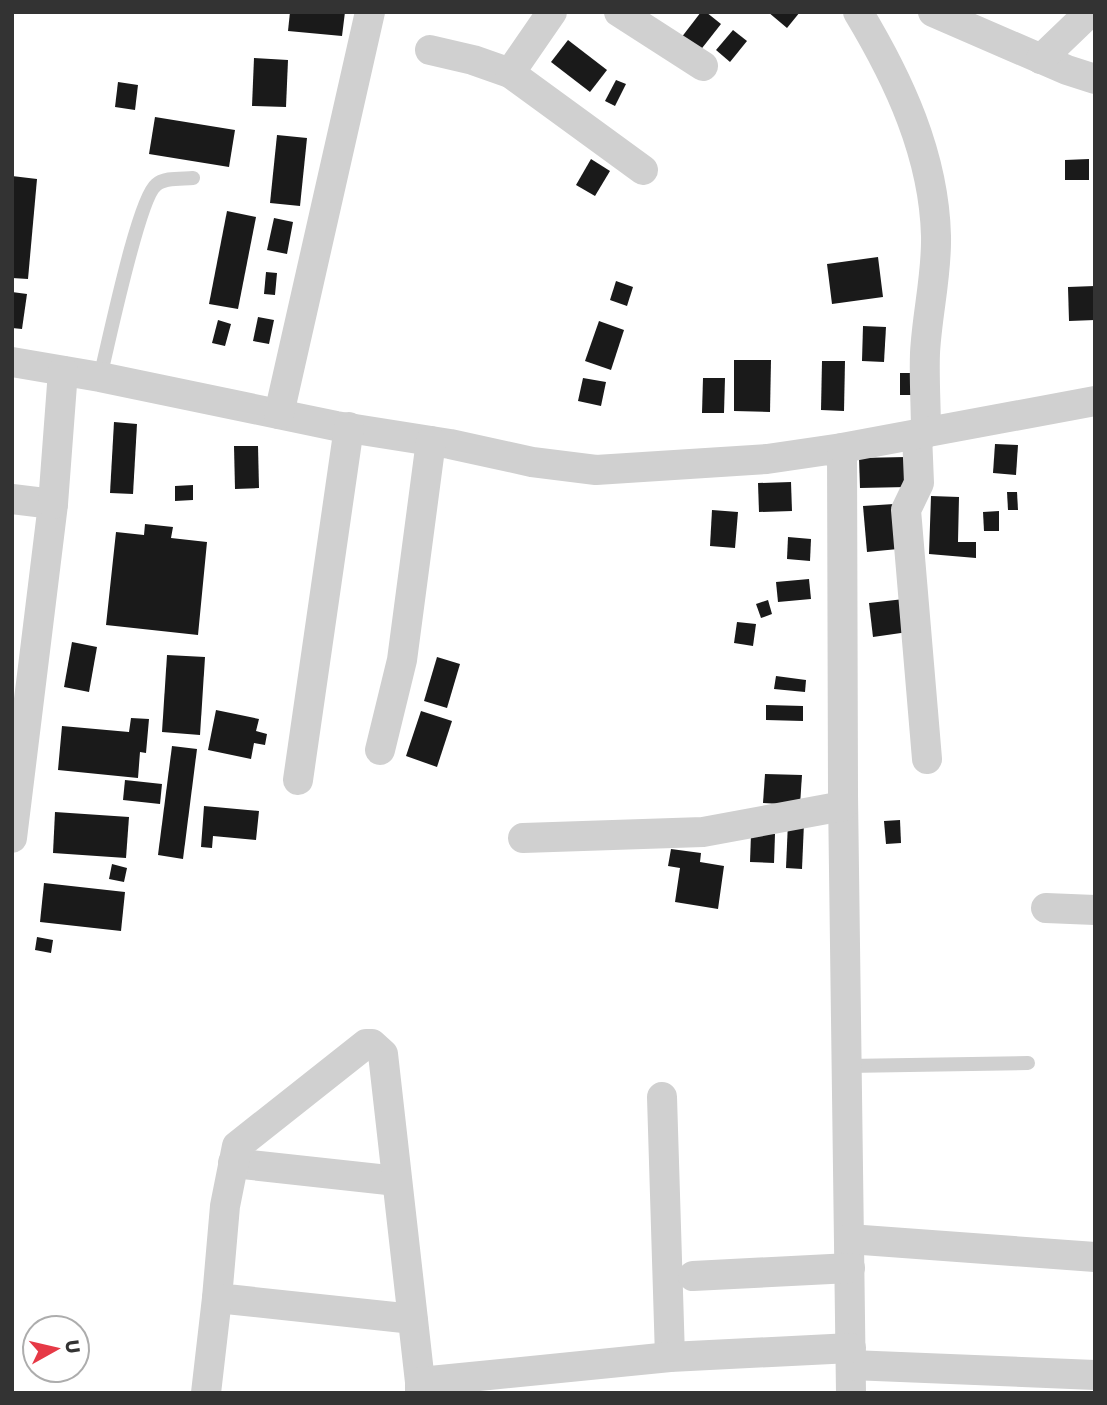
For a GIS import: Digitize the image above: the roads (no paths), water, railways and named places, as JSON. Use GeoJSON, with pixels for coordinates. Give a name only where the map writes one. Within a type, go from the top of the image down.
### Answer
{"type":"FeatureCollection","features":[{"type":"Feature","properties":{"kind":"street"},"geometry":{"type":"LineString","coordinates":[[279,414],[370,12]]}},
{"type":"Feature","properties":{"kind":"street"},"geometry":{"type":"LineString","coordinates":[[510,73],[552,12]]}},
{"type":"Feature","properties":{"kind":"street"},"geometry":{"type":"LineString","coordinates":[[619,12],[703,66]]}},
{"type":"Feature","properties":{"kind":"street"},"geometry":{"type":"LineString","coordinates":[[858,12],[888,66],[913,121],[927,167],[936,236],[925,355],[919,483],[906,510],[927,759]]}},
{"type":"Feature","properties":{"kind":"street"},"geometry":{"type":"LineString","coordinates":[[1041,59],[1090,12]]}},
{"type":"Feature","properties":{"kind":"street"},"geometry":{"type":"LineString","coordinates":[[939,15],[1095,79]]}},
{"type":"Feature","properties":{"kind":"street"},"geometry":{"type":"LineString","coordinates":[[430,51],[473,60],[510,73],[643,170]]}},
{"type":"Feature","properties":{"kind":"street"},"geometry":{"type":"LineString","coordinates":[[12,362],[100,377],[349,428],[596,470],[767,459],[922,434],[1095,401]]}},
{"type":"Feature","properties":{"kind":"street"},"geometry":{"type":"LineString","coordinates":[[12,838],[53,504],[63,370]]}},
{"type":"Feature","properties":{"kind":"street"},"geometry":{"type":"LineString","coordinates":[[298,780],[349,428]]}},
{"type":"Feature","properties":{"kind":"street"},"geometry":{"type":"LineString","coordinates":[[380,750],[402,660],[431,440]]}},
{"type":"Feature","properties":{"kind":"street"},"geometry":{"type":"LineString","coordinates":[[842,448],[843,806],[851,1369]]}},
{"type":"Feature","properties":{"kind":"street"},"geometry":{"type":"LineString","coordinates":[[12,499],[53,504]]}},
{"type":"Feature","properties":{"kind":"street"},"geometry":{"type":"LineString","coordinates":[[523,838],[703,832],[843,806]]}},
{"type":"Feature","properties":{"kind":"street"},"geometry":{"type":"LineString","coordinates":[[1046,908],[1095,909]]}},
{"type":"Feature","properties":{"kind":"street"},"geometry":{"type":"LineString","coordinates":[[206,1393],[225,1206],[237,1146],[366,1044],[372,1044],[383,1054],[420,1387],[670,1357],[851,1369],[1095,1376]]}},
{"type":"Feature","properties":{"kind":"street"},"geometry":{"type":"LineString","coordinates":[[662,1097],[670,1357]]}},
{"type":"Feature","properties":{"kind":"street"},"geometry":{"type":"LineString","coordinates":[[233,1163],[397,1181]]}},
{"type":"Feature","properties":{"kind":"street"},"geometry":{"type":"LineString","coordinates":[[693,1276],[850,1254],[1095,1257]]}},
{"type":"Feature","properties":{"kind":"street"},"geometry":{"type":"LineString","coordinates":[[217,1298],[413,1319]]}},
{"type":"Feature","properties":{"kind":"lane"},"geometry":{"type":"LineString","coordinates":[[100,377],[131,251],[148,195],[157,183],[192,178]]}},
{"type":"Feature","properties":{"kind":"lane"},"geometry":{"type":"LineString","coordinates":[[847,1066],[1028,1063]]}}]}
